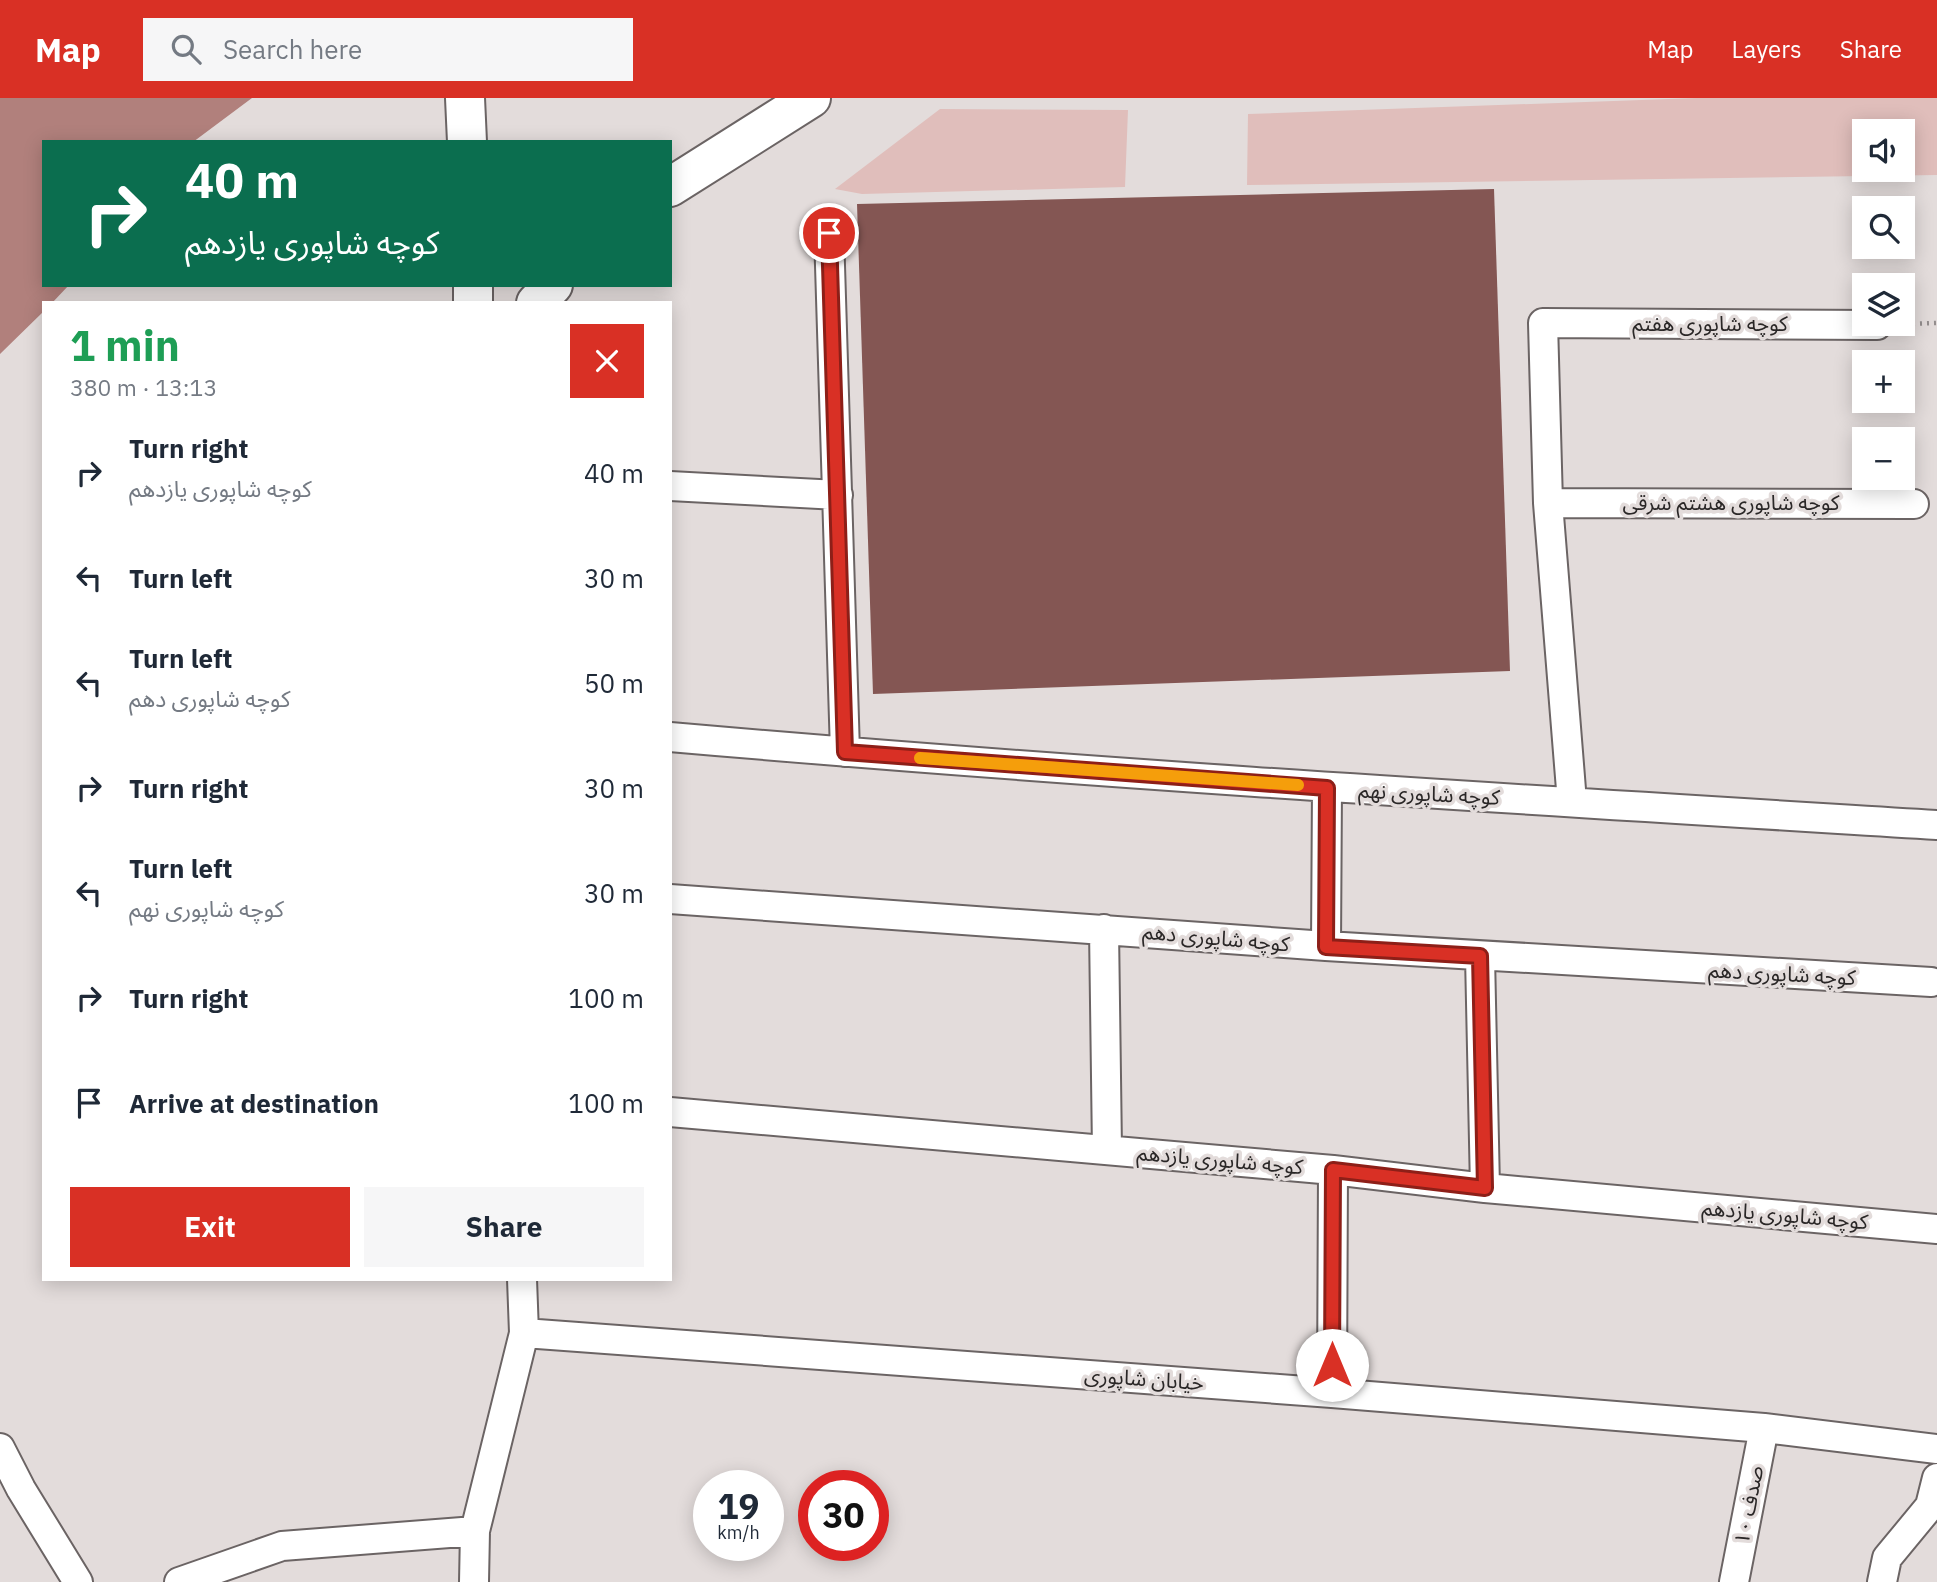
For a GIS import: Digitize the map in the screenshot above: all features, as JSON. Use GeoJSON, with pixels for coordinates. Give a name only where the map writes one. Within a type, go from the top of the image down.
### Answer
{"type":"FeatureCollection","features":[{"type":"Feature","properties":{"kind":"street"},"geometry":{"type":"LineString","coordinates":[[465,98],[467,140]]}},
{"type":"Feature","properties":{"kind":"street"},"geometry":{"type":"LineString","coordinates":[[672,186],[811,98]]}},
{"type":"Feature","properties":{"kind":"street"},"geometry":{"type":"LineString","coordinates":[[829,233],[845,752]]}},
{"type":"Feature","properties":{"kind":"street"},"geometry":{"type":"LineString","coordinates":[[538,301],[551,287]]}},
{"type":"Feature","properties":{"kind":"street","name":"کوچه شاپوری هفتم"},"geometry":{"type":"LineString","coordinates":[[1548,503],[1543,323],[1852,325]]}},
{"type":"Feature","properties":{"kind":"street"},"geometry":{"type":"LineString","coordinates":[[672,486],[838,495]]}},
{"type":"Feature","properties":{"kind":"street"},"geometry":{"type":"LineString","coordinates":[[1548,503],[1572,802]]}},
{"type":"Feature","properties":{"kind":"street","name":"کوچه شاپوری هشتم شرقی"},"geometry":{"type":"LineString","coordinates":[[1548,503],[1914,504]]}},
{"type":"Feature","properties":{"kind":"street","name":"کوچه شاپوری نهم"},"geometry":{"type":"LineString","coordinates":[[672,737],[1327,788],[1937,825]]}},
{"type":"Feature","properties":{"kind":"street"},"geometry":{"type":"LineString","coordinates":[[1326,947],[1327,788]]}},
{"type":"Feature","properties":{"kind":"street","name":"کوچه شاپوری دهم"},"geometry":{"type":"LineString","coordinates":[[672,899],[1326,947],[1931,982]]}},
{"type":"Feature","properties":{"kind":"street"},"geometry":{"type":"LineString","coordinates":[[1104,929],[1107,1150]]}},
{"type":"Feature","properties":{"kind":"street"},"geometry":{"type":"LineString","coordinates":[[1480,956],[1485,1188]]}},
{"type":"Feature","properties":{"kind":"street","name":"کوچه شاپوری یازدهم"},"geometry":{"type":"LineString","coordinates":[[672,1112],[1333,1170],[1485,1188],[1937,1229]]}},
{"type":"Feature","properties":{"kind":"street"},"geometry":{"type":"LineString","coordinates":[[1332,1393],[1333,1170]]}},
{"type":"Feature","properties":{"kind":"street"},"geometry":{"type":"LineString","coordinates":[[474,1582],[475,1531],[524,1333],[522,1281]]}},
{"type":"Feature","properties":{"kind":"street","name":"خیابان شاپوری"},"geometry":{"type":"LineString","coordinates":[[524,1333],[1763,1428],[1937,1450]]}},
{"type":"Feature","properties":{"kind":"street","name":"صدف ۱۰"},"geometry":{"type":"LineString","coordinates":[[1734,1582],[1763,1428]]}},
{"type":"Feature","properties":{"kind":"street"},"geometry":{"type":"LineString","coordinates":[[0,1448],[21,1489],[78,1582]]}},
{"type":"Feature","properties":{"kind":"street"},"geometry":{"type":"LineString","coordinates":[[1882,1582],[1887,1558],[1930,1506],[1937,1478]]}},
{"type":"Feature","properties":{"kind":"street"},"geometry":{"type":"LineString","coordinates":[[179,1582],[282,1546],[475,1531]]}},
{"type":"Feature","properties":{"kind":"shaded area"},"geometry":{"type":"Polygon","coordinates":[[[0,98],[252,98],[196,140],[42,140],[42,287],[67,287],[54,301],[42,301],[42,313],[0,354],[0,98]]]}},
{"type":"Feature","properties":{"kind":"shaded area"},"geometry":{"type":"Polygon","coordinates":[[[1696,98],[1937,98],[1937,175],[1915,175],[1915,119],[1852,119],[1852,176],[1247,185],[1248,114],[1696,98]]]}},
{"type":"Feature","properties":{"kind":"shaded area"},"geometry":{"type":"Polygon","coordinates":[[[940,109],[1128,110],[1125,187],[862,194],[835,189],[940,109]]]}},
{"type":"Feature","properties":{"kind":"building"},"geometry":{"type":"Polygon","coordinates":[[[1494,189],[1510,671],[873,694],[857,204],[1494,189]]]}},
{"type":"Feature","properties":{"kind":"slow traffic"},"geometry":{"type":"LineString","coordinates":[[920,758],[1298,785]]}},
{"type":"Feature","properties":{"kind":"route"},"geometry":{"type":"LineString","coordinates":[[829,233],[845,752],[1327,788],[1326,947],[1480,956],[1485,1188],[1333,1170],[1332,1365]]}}]}
